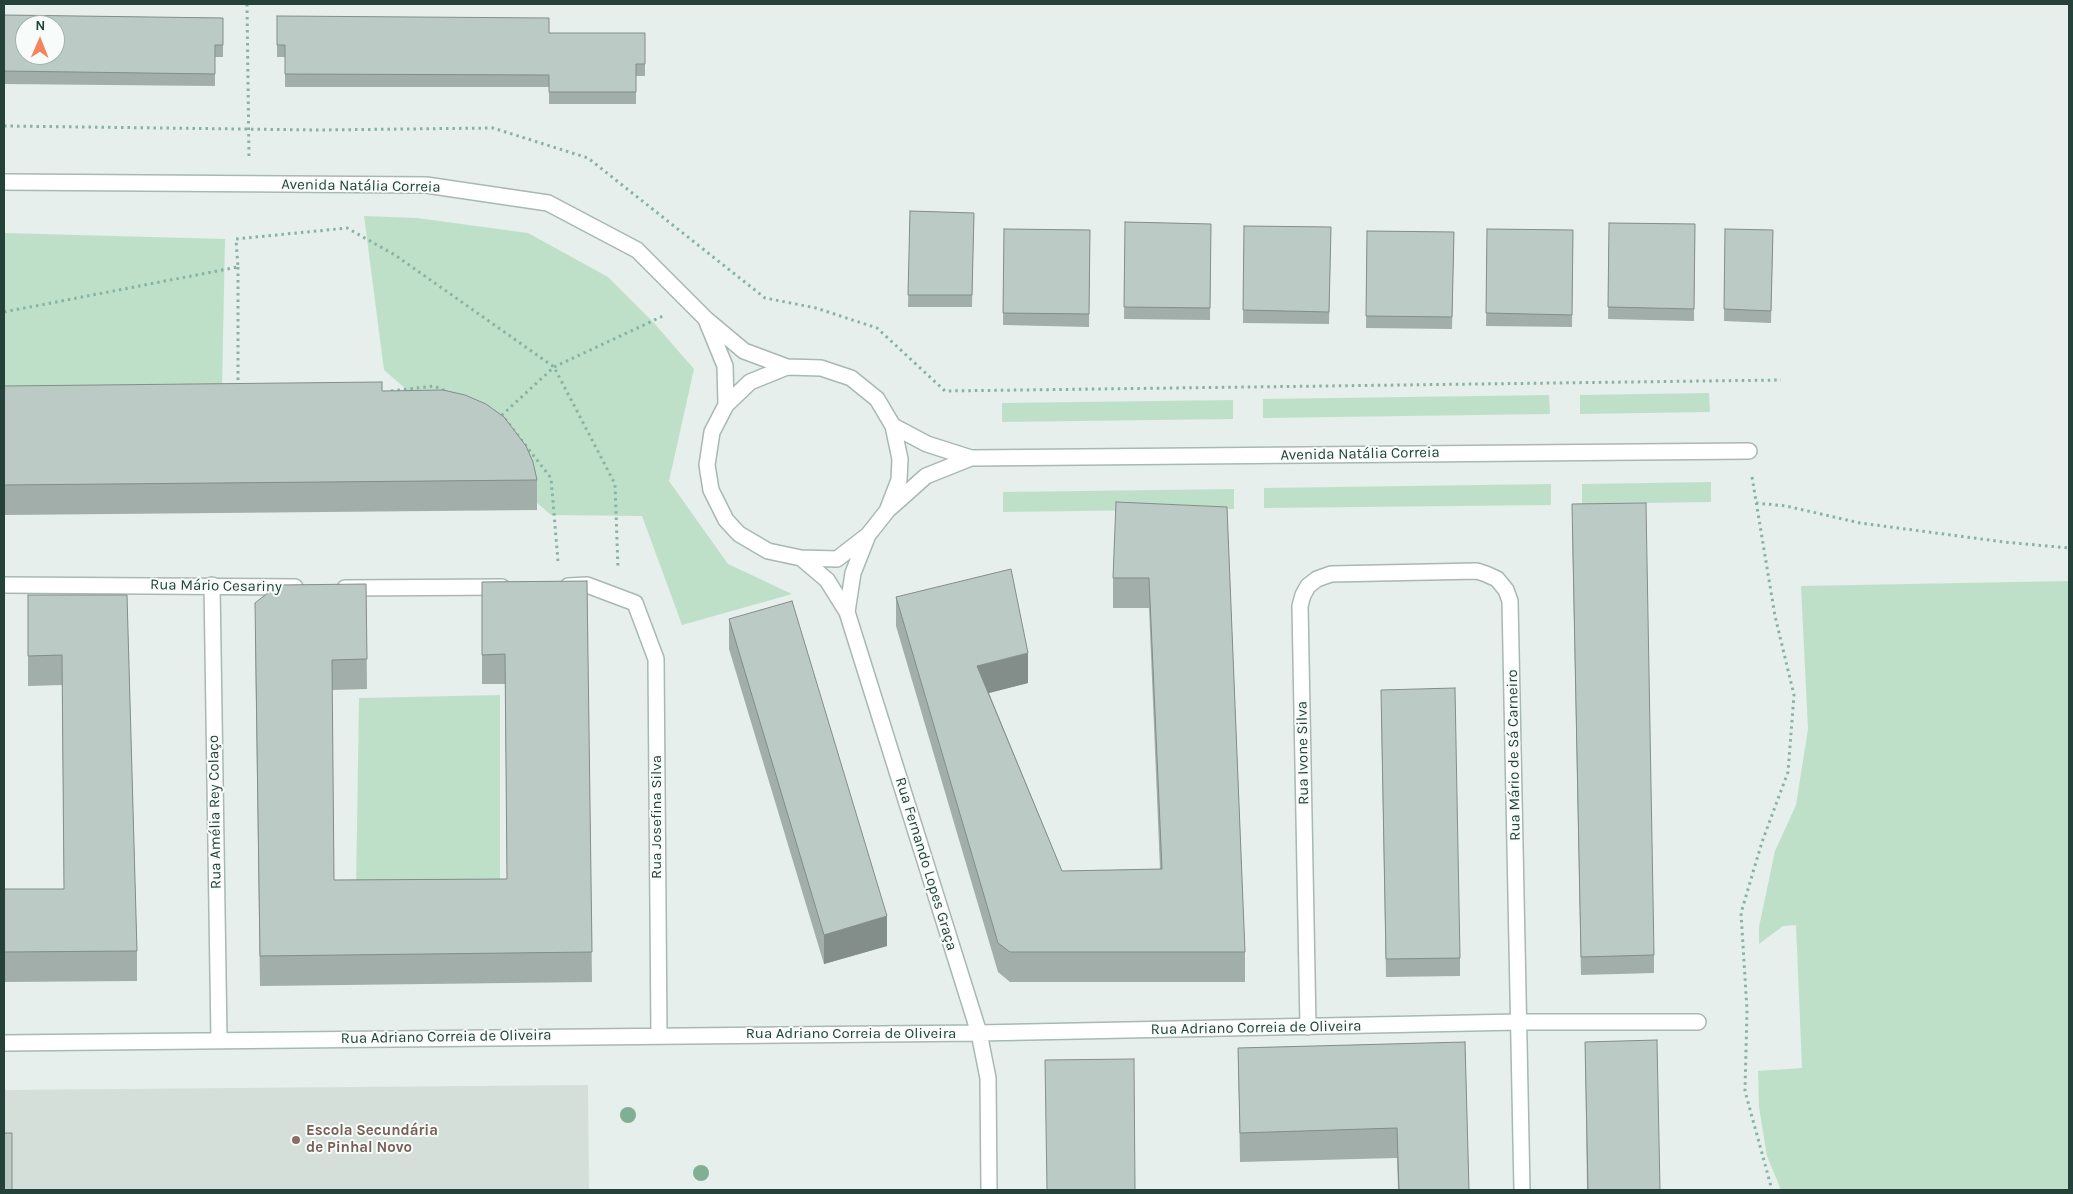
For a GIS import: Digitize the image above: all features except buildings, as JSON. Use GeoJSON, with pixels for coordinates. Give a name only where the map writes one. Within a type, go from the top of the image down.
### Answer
{"type":"FeatureCollection","features":[{"type":"Feature","properties":{"kind":"street","name":"Avenida Natália Correia"},"geometry":{"type":"LineString","coordinates":[[4,182],[426,185],[548,203],[637,250],[707,320],[744,351],[787,367]]}},
{"type":"Feature","properties":{"kind":"street","name":"Avenida Natália Correia"},"geometry":{"type":"LineString","coordinates":[[707,320],[725,366],[726,405]]}},
{"type":"Feature","properties":{"kind":"street"},"geometry":{"type":"LineString","coordinates":[[787,367],[821,368],[851,378],[877,399],[893,426],[900,459],[899,480],[887,511],[868,535],[836,559],[801,558],[768,551],[739,534],[726,520],[711,490],[707,466],[712,432],[726,405],[750,382],[787,367]]}},
{"type":"Feature","properties":{"kind":"street","name":"Avenida Natália Correia"},"geometry":{"type":"LineString","coordinates":[[893,426],[927,444],[971,458],[1749,451]]}},
{"type":"Feature","properties":{"kind":"street","name":"Avenida Natália Correia"},"geometry":{"type":"LineString","coordinates":[[887,511],[926,476],[971,458]]}},
{"type":"Feature","properties":{"kind":"street"},"geometry":{"type":"LineString","coordinates":[[847,612],[854,573],[868,535]]}},
{"type":"Feature","properties":{"kind":"street","name":"Rua Fernando Lopes Graça"},"geometry":{"type":"LineString","coordinates":[[801,558],[827,580],[847,612],[979,1033],[988,1078],[989,1190]]}},
{"type":"Feature","properties":{"kind":"street","name":"Rua Mário de Sá Carneiro"},"geometry":{"type":"LineString","coordinates":[[1410,572],[1477,572],[1486,574],[1497,579],[1506,590],[1510,601],[1522,1190]]}},
{"type":"Feature","properties":{"kind":"street","name":"Rua Ivone Silva"},"geometry":{"type":"LineString","coordinates":[[1308,1027],[1300,606],[1308,586],[1317,579],[1331,574],[1410,572]]}},
{"type":"Feature","properties":{"kind":"street","name":"Rua Mário Cesariny"},"geometry":{"type":"LineString","coordinates":[[4,585],[307,587]]}},
{"type":"Feature","properties":{"kind":"street","name":"Rua Amélia Rey Colaço"},"geometry":{"type":"LineString","coordinates":[[212,585],[218,1040]]}},
{"type":"Feature","properties":{"kind":"street"},"geometry":{"type":"LineString","coordinates":[[556,586],[587,585],[618,597]]}},
{"type":"Feature","properties":{"kind":"street"},"geometry":{"type":"LineString","coordinates":[[326,588],[521,587]]}},
{"type":"Feature","properties":{"kind":"street","name":"Rua Josefina Silva"},"geometry":{"type":"LineString","coordinates":[[618,597],[635,603],[656,659],[659,1035]]}},
{"type":"Feature","properties":{"kind":"street","name":"Rua Adriano Correia de Oliveira"},"geometry":{"type":"LineString","coordinates":[[4,1043],[979,1033],[1519,1022],[1698,1022]]}},
{"type":"Feature","properties":{"kind":"path"},"geometry":{"type":"LineString","coordinates":[[248,4],[249,184]]}},
{"type":"Feature","properties":{"kind":"path"},"geometry":{"type":"LineString","coordinates":[[4,126],[248,129],[493,128],[588,158],[765,298],[816,308],[877,328],[945,391],[1781,380]]}},
{"type":"Feature","properties":{"kind":"path"},"geometry":{"type":"LineString","coordinates":[[230,389],[238,389],[238,267],[236,239],[347,228],[395,255],[554,367],[615,484],[618,597]]}},
{"type":"Feature","properties":{"kind":"path"},"geometry":{"type":"LineString","coordinates":[[4,312],[238,267]]}},
{"type":"Feature","properties":{"kind":"path"},"geometry":{"type":"LineString","coordinates":[[502,415],[554,367],[690,303]]}},
{"type":"Feature","properties":{"kind":"path"},"geometry":{"type":"LineString","coordinates":[[389,392],[434,386],[451,393]]}},
{"type":"Feature","properties":{"kind":"path"},"geometry":{"type":"LineString","coordinates":[[493,411],[502,415],[551,478],[556,586]]}},
{"type":"Feature","properties":{"kind":"path"},"geometry":{"type":"LineString","coordinates":[[1749,451],[1775,616],[1794,695],[1788,772],[1762,842],[1741,913],[1747,1010],[1745,1092],[1772,1190]]}},
{"type":"Feature","properties":{"kind":"path"},"geometry":{"type":"LineString","coordinates":[[1756,503],[1786,506],[1860,523],[2004,542],[2069,548]]}},
{"type":"Feature","properties":{"kind":"shaded area","name":"Escola Secundária de Pinhal Novo"},"geometry":{"type":"Polygon","coordinates":[[[588,1085],[589,1190],[4,1190],[4,1090],[588,1085]]]}},
{"type":"Feature","properties":{"kind":"green space"},"geometry":{"type":"Polygon","coordinates":[[[364,216],[417,218],[528,233],[608,277],[654,323],[694,369],[669,481],[728,564],[792,594],[682,625],[642,516],[551,515],[384,370],[364,216]]]}},
{"type":"Feature","properties":{"kind":"green space"},"geometry":{"type":"Polygon","coordinates":[[[4,233],[225,239],[222,389],[4,393],[4,233]]]}},
{"type":"Feature","properties":{"kind":"green space"},"geometry":{"type":"Polygon","coordinates":[[[1709,393],[1710,412],[1580,414],[1580,395],[1709,393]]]}},
{"type":"Feature","properties":{"kind":"green space"},"geometry":{"type":"Polygon","coordinates":[[[1549,395],[1550,414],[1263,418],[1263,399],[1549,395]]]}},
{"type":"Feature","properties":{"kind":"green space"},"geometry":{"type":"Polygon","coordinates":[[[1233,400],[1233,419],[1002,422],[1002,403],[1233,400]]]}},
{"type":"Feature","properties":{"kind":"green space"},"geometry":{"type":"Polygon","coordinates":[[[1711,482],[1711,502],[1582,504],[1582,484],[1711,482]]]}},
{"type":"Feature","properties":{"kind":"green space"},"geometry":{"type":"Polygon","coordinates":[[[1551,484],[1551,505],[1264,508],[1264,488],[1551,484]]]}},
{"type":"Feature","properties":{"kind":"green space"},"geometry":{"type":"Polygon","coordinates":[[[1234,489],[1234,509],[1003,512],[1003,492],[1234,489]]]}},
{"type":"Feature","properties":{"kind":"green space"},"geometry":{"type":"Polygon","coordinates":[[[2069,581],[2069,1190],[1781,1190],[1767,1156],[1759,1107],[1758,1071],[1802,1068],[1796,925],[1783,926],[1759,944],[1759,927],[1775,851],[1796,805],[1808,729],[1801,586],[2069,581]]]}},
{"type":"Feature","properties":{"kind":"green space"},"geometry":{"type":"Polygon","coordinates":[[[500,695],[500,898],[356,891],[359,698],[500,695]]]}},
{"type":"Feature","properties":{"kind":"place","name":"Escola Secundária de Pinhal Novo"},"geometry":{"type":"Point","coordinates":[296,1140]}}]}
